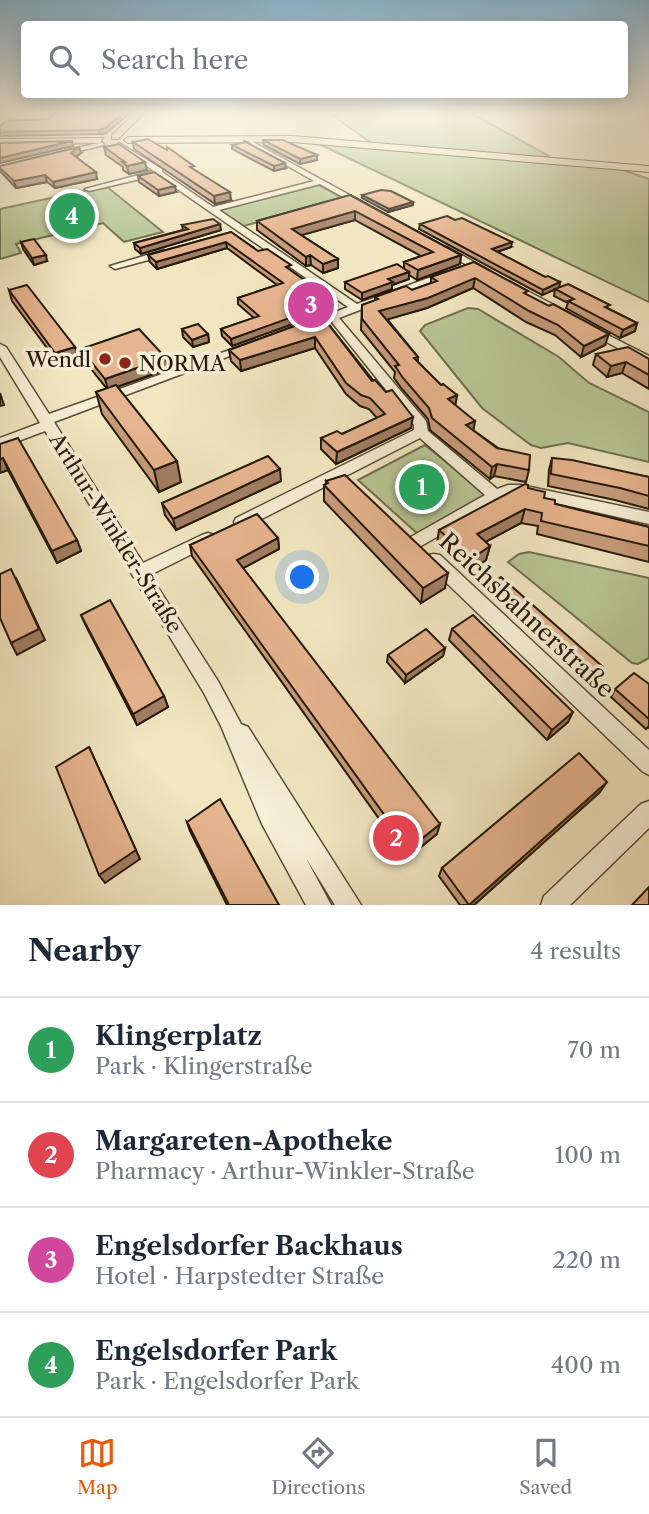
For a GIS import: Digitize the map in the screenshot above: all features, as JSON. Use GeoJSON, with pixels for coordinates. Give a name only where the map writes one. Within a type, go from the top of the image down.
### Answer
{"type":"FeatureCollection","features":[{"type":"Feature","properties":{"kind":"main road"},"geometry":{"type":"LineString","coordinates":[[473,154],[649,169]]}},
{"type":"Feature","properties":{"kind":"street"},"geometry":{"type":"LineString","coordinates":[[136,154],[210,210],[246,228],[356,308]]}},
{"type":"Feature","properties":{"kind":"street"},"geometry":{"type":"LineString","coordinates":[[271,154],[345,200],[375,212]]}},
{"type":"Feature","properties":{"kind":"street"},"geometry":{"type":"LineString","coordinates":[[89,189],[157,172]]}},
{"type":"Feature","properties":{"kind":"street"},"geometry":{"type":"LineString","coordinates":[[210,210],[319,182]]}},
{"type":"Feature","properties":{"kind":"street"},"geometry":{"type":"LineString","coordinates":[[228,235],[246,228]]}},
{"type":"Feature","properties":{"kind":"street"},"geometry":{"type":"LineString","coordinates":[[432,243],[571,319]]}},
{"type":"Feature","properties":{"kind":"street"},"geometry":{"type":"LineString","coordinates":[[115,266],[179,248]]}},
{"type":"Feature","properties":{"kind":"street"},"geometry":{"type":"LineString","coordinates":[[297,330],[474,265]]}},
{"type":"Feature","properties":{"kind":"street"},"geometry":{"type":"LineString","coordinates":[[333,317],[422,424],[421,432]]}},
{"type":"Feature","properties":{"kind":"street"},"geometry":{"type":"LineString","coordinates":[[583,325],[649,361]]}},
{"type":"Feature","properties":{"kind":"street"},"geometry":{"type":"LineString","coordinates":[[0,443],[260,343]]}},
{"type":"Feature","properties":{"kind":"street","name":"Arthur-Winkler-Straße"},"geometry":{"type":"LineString","coordinates":[[0,347],[229,720],[261,764],[349,905]]}},
{"type":"Feature","properties":{"kind":"street"},"geometry":{"type":"LineString","coordinates":[[140,572],[345,478],[421,432]]}},
{"type":"Feature","properties":{"kind":"street"},"geometry":{"type":"LineString","coordinates":[[421,432],[496,496],[508,489],[521,490],[649,518]]}},
{"type":"Feature","properties":{"kind":"street","name":"Reichsbahnerstraße"},"geometry":{"type":"LineString","coordinates":[[496,496],[410,538],[649,764]]}},
{"type":"Feature","properties":{"kind":"street","name":"Arthur-Winkler-Straße"},"geometry":{"type":"LineString","coordinates":[[229,720],[270,816],[319,905]]}},
{"type":"Feature","properties":{"kind":"street"},"geometry":{"type":"LineString","coordinates":[[553,905],[649,812]]}},
{"type":"Feature","properties":{"kind":"green space"},"geometry":{"type":"Polygon","coordinates":[[[340,154],[448,154],[620,169],[649,179],[649,302],[340,154]]]}},
{"type":"Feature","properties":{"kind":"green space"},"geometry":{"type":"Polygon","coordinates":[[[485,154],[549,156],[543,159],[485,154]]]}},
{"type":"Feature","properties":{"kind":"green space"},"geometry":{"type":"Polygon","coordinates":[[[319,185],[343,198],[244,226],[219,210],[319,185]]]}},
{"type":"Feature","properties":{"kind":"green space"},"geometry":{"type":"Polygon","coordinates":[[[106,186],[163,232],[124,242],[103,223],[16,244],[21,253],[0,259],[0,209],[106,186]]]}},
{"type":"Feature","properties":{"kind":"green space"},"geometry":{"type":"Polygon","coordinates":[[[468,308],[478,309],[559,357],[589,383],[649,412],[649,462],[568,443],[541,448],[531,445],[482,408],[420,331],[425,325],[468,308]]]}},
{"type":"Feature","properties":{"kind":"green space"},"geometry":{"type":"Polygon","coordinates":[[[425,445],[487,495],[419,535],[358,480],[425,445]]]}},
{"type":"Feature","properties":{"kind":"green space"},"geometry":{"type":"Polygon","coordinates":[[[529,552],[649,578],[649,658],[638,664],[632,663],[508,562],[519,554],[529,552]]]}},
{"type":"Feature","properties":{"kind":"building"},"geometry":{"type":"Polygon","coordinates":[[[49,154],[73,154],[96,172],[53,182],[45,175],[14,181],[0,166],[49,154]]]}},
{"type":"Feature","properties":{"kind":"building"},"geometry":{"type":"Polygon","coordinates":[[[114,154],[134,154],[145,162],[127,166],[122,162],[125,162],[114,154]]]}},
{"type":"Feature","properties":{"kind":"building"},"geometry":{"type":"Polygon","coordinates":[[[151,154],[177,154],[194,166],[190,167],[230,192],[214,196],[151,154]]]}},
{"type":"Feature","properties":{"kind":"building"},"geometry":{"type":"Polygon","coordinates":[[[250,154],[269,154],[285,163],[274,166],[250,154]]]}},
{"type":"Feature","properties":{"kind":"building"},"geometry":{"type":"Polygon","coordinates":[[[291,154],[317,155],[300,159],[291,154]]]}},
{"type":"Feature","properties":{"kind":"building"},"geometry":{"type":"Polygon","coordinates":[[[154,172],[175,186],[158,190],[138,176],[154,172]]]}},
{"type":"Feature","properties":{"kind":"building"},"geometry":{"type":"Polygon","coordinates":[[[381,190],[391,191],[413,202],[389,209],[362,195],[381,190]]]}},
{"type":"Feature","properties":{"kind":"building"},"geometry":{"type":"Polygon","coordinates":[[[350,195],[461,255],[418,270],[404,262],[433,252],[355,211],[292,229],[338,259],[323,264],[310,255],[306,257],[257,221],[350,195]]]}},
{"type":"Feature","properties":{"kind":"building"},"geometry":{"type":"Polygon","coordinates":[[[447,216],[455,220],[462,218],[512,242],[492,249],[560,282],[543,290],[420,224],[447,216]]]}},
{"type":"Feature","properties":{"kind":"building"},"geometry":{"type":"Polygon","coordinates":[[[213,219],[220,224],[140,248],[134,243],[188,229],[182,225],[213,219]]]}},
{"type":"Feature","properties":{"kind":"building"},"geometry":{"type":"Polygon","coordinates":[[[231,232],[258,251],[267,249],[291,265],[286,267],[321,292],[315,309],[231,339],[221,329],[259,316],[238,298],[283,283],[226,242],[156,262],[148,255],[231,232]]]}},
{"type":"Feature","properties":{"kind":"building"},"geometry":{"type":"Polygon","coordinates":[[[34,239],[46,255],[32,258],[21,242],[34,239]]]}},
{"type":"Feature","properties":{"kind":"building"},"geometry":{"type":"Polygon","coordinates":[[[474,262],[528,291],[524,293],[549,306],[553,304],[609,334],[584,346],[558,325],[529,311],[475,278],[428,298],[379,311],[418,357],[414,358],[441,385],[457,395],[448,399],[475,421],[466,425],[497,448],[530,455],[529,470],[497,464],[492,467],[432,418],[429,408],[395,366],[399,365],[362,319],[362,305],[378,299],[375,297],[406,286],[412,290],[437,281],[431,277],[474,262]]]}},
{"type":"Feature","properties":{"kind":"building"},"geometry":{"type":"Polygon","coordinates":[[[397,264],[409,272],[388,279],[393,282],[362,293],[345,282],[397,264]]]}},
{"type":"Feature","properties":{"kind":"building"},"geometry":{"type":"Polygon","coordinates":[[[568,284],[610,305],[605,307],[637,323],[623,330],[568,301],[574,299],[555,289],[568,284]]]}},
{"type":"Feature","properties":{"kind":"building"},"geometry":{"type":"Polygon","coordinates":[[[27,285],[75,347],[55,353],[9,290],[27,285]]]}},
{"type":"Feature","properties":{"kind":"building"},"geometry":{"type":"Polygon","coordinates":[[[322,316],[372,381],[375,380],[386,392],[392,390],[413,417],[337,452],[321,438],[337,431],[342,434],[385,414],[370,398],[361,395],[346,383],[315,337],[240,360],[229,350],[322,316]]]}},
{"type":"Feature","properties":{"kind":"building"},"geometry":{"type":"Polygon","coordinates":[[[198,324],[208,334],[192,340],[182,329],[198,324]]]}},
{"type":"Feature","properties":{"kind":"building","name":"NORMA"},"geometry":{"type":"Polygon","coordinates":[[[139,329],[166,358],[105,379],[81,349],[139,329]]]}},
{"type":"Feature","properties":{"kind":"building"},"geometry":{"type":"Polygon","coordinates":[[[628,347],[649,359],[649,375],[626,362],[611,366],[596,354],[628,347]]]}},
{"type":"Feature","properties":{"kind":"building"},"geometry":{"type":"Polygon","coordinates":[[[116,385],[177,461],[154,470],[96,392],[116,385]]]}},
{"type":"Feature","properties":{"kind":"building"},"geometry":{"type":"Polygon","coordinates":[[[18,438],[77,540],[52,551],[3,458],[0,459],[0,444],[18,438]]]}},
{"type":"Feature","properties":{"kind":"building"},"geometry":{"type":"Polygon","coordinates":[[[268,456],[280,469],[173,519],[162,503],[268,456]]]}},
{"type":"Feature","properties":{"kind":"building"},"geometry":{"type":"Polygon","coordinates":[[[552,458],[649,477],[649,496],[551,474],[552,458]]]}},
{"type":"Feature","properties":{"kind":"building"},"geometry":{"type":"Polygon","coordinates":[[[345,475],[448,573],[423,588],[324,485],[328,483],[326,481],[345,475]]]}},
{"type":"Feature","properties":{"kind":"building"},"geometry":{"type":"Polygon","coordinates":[[[525,484],[528,488],[545,492],[544,498],[555,500],[555,504],[649,527],[649,546],[541,521],[542,513],[525,509],[477,534],[490,546],[471,559],[439,530],[525,484]]]}},
{"type":"Feature","properties":{"kind":"building"},"geometry":{"type":"Polygon","coordinates":[[[257,514],[278,538],[237,560],[440,824],[409,849],[190,545],[257,514]]]}},
{"type":"Feature","properties":{"kind":"building"},"geometry":{"type":"Polygon","coordinates":[[[11,569],[39,629],[11,643],[0,618],[0,574],[11,569]]]}},
{"type":"Feature","properties":{"kind":"building"},"geometry":{"type":"Polygon","coordinates":[[[501,577],[603,667],[591,676],[490,585],[501,577]]]}},
{"type":"Feature","properties":{"kind":"building"},"geometry":{"type":"Polygon","coordinates":[[[110,600],[164,696],[133,714],[81,615],[110,600]]]}},
{"type":"Feature","properties":{"kind":"building"},"geometry":{"type":"Polygon","coordinates":[[[473,615],[573,712],[552,730],[452,629],[473,615]]]}},
{"type":"Feature","properties":{"kind":"building"},"geometry":{"type":"Polygon","coordinates":[[[426,629],[445,648],[406,675],[388,655],[426,629]]]}},
{"type":"Feature","properties":{"kind":"building"},"geometry":{"type":"Polygon","coordinates":[[[634,673],[649,684],[649,719],[615,689],[634,673]]]}},
{"type":"Feature","properties":{"kind":"building"},"geometry":{"type":"Polygon","coordinates":[[[89,747],[136,850],[99,875],[56,767],[89,747]]]}},
{"type":"Feature","properties":{"kind":"building"},"geometry":{"type":"Polygon","coordinates":[[[579,753],[607,782],[469,905],[442,868],[579,753]]]}},
{"type":"Feature","properties":{"kind":"building"},"geometry":{"type":"Polygon","coordinates":[[[220,799],[279,905],[229,905],[187,822],[220,799]]]}},
{"type":"Feature","properties":{"kind":"building"},"geometry":{"type":"Polygon","coordinates":[[[649,887],[649,905],[632,905],[649,887]]]}},
{"type":"Feature","properties":{"kind":"place","name":"Engelsdorfer Park"},"geometry":{"type":"Point","coordinates":[72,216]}},
{"type":"Feature","properties":{"kind":"place","name":"Engelsdorfer Backhaus"},"geometry":{"type":"Point","coordinates":[311,305]}},
{"type":"Feature","properties":{"kind":"place","name":"Wendl"},"geometry":{"type":"Point","coordinates":[105,359]}},
{"type":"Feature","properties":{"kind":"place","name":"NORMA"},"geometry":{"type":"Point","coordinates":[125,363]}},
{"type":"Feature","properties":{"kind":"place","name":"Klingerplatz"},"geometry":{"type":"Point","coordinates":[422,487]}},
{"type":"Feature","properties":{"kind":"place","name":"Margareten-Apotheke"},"geometry":{"type":"Point","coordinates":[396,838]}}]}
